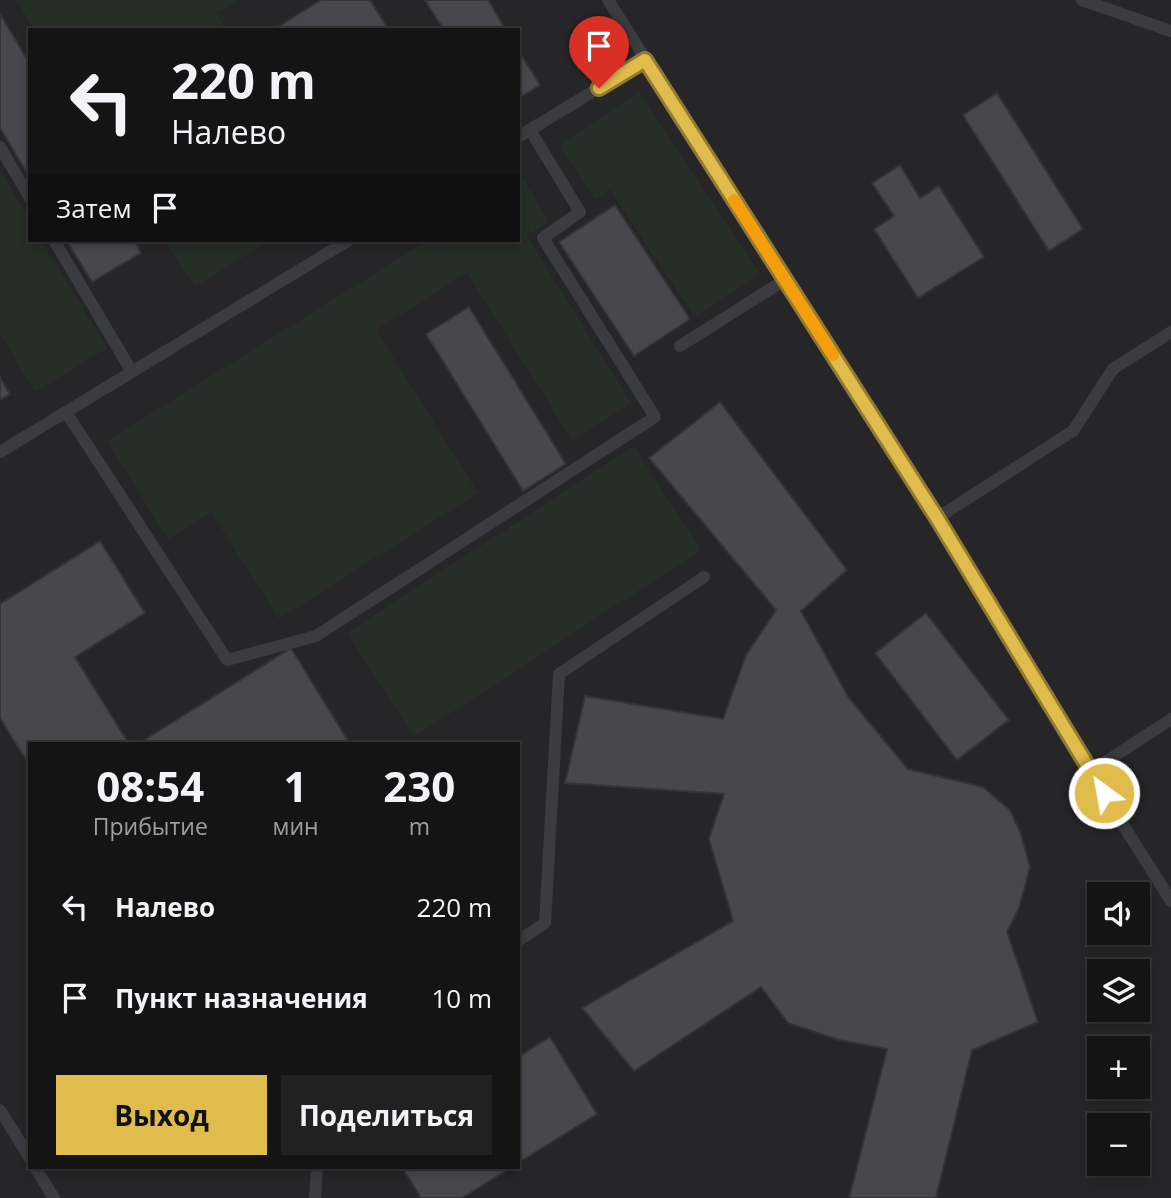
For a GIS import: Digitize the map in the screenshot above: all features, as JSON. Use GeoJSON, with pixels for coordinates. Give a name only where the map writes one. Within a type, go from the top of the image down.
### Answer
{"type":"FeatureCollection","features":[{"type":"Feature","properties":{"kind":"lane"},"geometry":{"type":"LineString","coordinates":[[608,0],[937,518],[1171,901]]}},
{"type":"Feature","properties":{"kind":"lane"},"geometry":{"type":"LineString","coordinates":[[1082,0],[1171,31]]}},
{"type":"Feature","properties":{"kind":"lane"},"geometry":{"type":"LineString","coordinates":[[520,136],[645,60]]}},
{"type":"Feature","properties":{"kind":"lane"},"geometry":{"type":"LineString","coordinates":[[66,412],[228,660],[316,636],[655,417],[543,238],[580,212],[530,130]]}},
{"type":"Feature","properties":{"kind":"lane"},"geometry":{"type":"LineString","coordinates":[[0,147],[28,195]]}},
{"type":"Feature","properties":{"kind":"lane"},"geometry":{"type":"LineString","coordinates":[[55,242],[132,372]]}},
{"type":"Feature","properties":{"kind":"lane"},"geometry":{"type":"LineString","coordinates":[[0,452],[346,242]]}},
{"type":"Feature","properties":{"kind":"lane"},"geometry":{"type":"LineString","coordinates":[[680,346],[785,280]]}},
{"type":"Feature","properties":{"kind":"lane"},"geometry":{"type":"LineString","coordinates":[[937,518],[1073,431],[1113,369],[1171,332]]}},
{"type":"Feature","properties":{"kind":"lane"},"geometry":{"type":"LineString","coordinates":[[520,941],[545,923],[559,674],[704,577]]}},
{"type":"Feature","properties":{"kind":"lane"},"geometry":{"type":"LineString","coordinates":[[1090,772],[1171,719]]}},
{"type":"Feature","properties":{"kind":"lane"},"geometry":{"type":"LineString","coordinates":[[0,1110],[28,1155]]}},
{"type":"Feature","properties":{"kind":"lane"},"geometry":{"type":"LineString","coordinates":[[36,1169],[54,1198]]}},
{"type":"Feature","properties":{"kind":"lane"},"geometry":{"type":"LineString","coordinates":[[316,1198],[317,1169]]}},
{"type":"Feature","properties":{"kind":"shaded area"},"geometry":{"type":"Polygon","coordinates":[[[0,0],[1171,0],[1171,1198],[0,1198],[0,0]]]}},
{"type":"Feature","properties":{"kind":"shaded area"},"geometry":{"type":"Polygon","coordinates":[[[16,0],[237,0],[216,13],[225,28],[34,28],[16,0]]]}},
{"type":"Feature","properties":{"kind":"shaded area"},"geometry":{"type":"Polygon","coordinates":[[[640,92],[760,274],[694,317],[610,190],[595,200],[559,146],[640,92]]]}},
{"type":"Feature","properties":{"kind":"shaded area"},"geometry":{"type":"Polygon","coordinates":[[[0,171],[28,217],[28,242],[42,242],[107,348],[35,392],[0,334],[0,171]]]}},
{"type":"Feature","properties":{"kind":"shaded area"},"geometry":{"type":"Polygon","coordinates":[[[524,180],[549,221],[527,236],[631,403],[572,440],[467,273],[376,330],[478,493],[279,619],[211,512],[168,539],[107,441],[425,242],[520,242],[520,183],[524,180]]]}},
{"type":"Feature","properties":{"kind":"shaded area"},"geometry":{"type":"Polygon","coordinates":[[[166,242],[267,242],[195,287],[166,242]]]}},
{"type":"Feature","properties":{"kind":"shaded area"},"geometry":{"type":"Polygon","coordinates":[[[634,446],[701,550],[414,737],[347,633],[634,446]]]}},
{"type":"Feature","properties":{"kind":"building"},"geometry":{"type":"Polygon","coordinates":[[[321,0],[370,0],[388,28],[276,28],[321,0]]]}},
{"type":"Feature","properties":{"kind":"building"},"geometry":{"type":"Polygon","coordinates":[[[425,0],[488,0],[505,28],[443,28],[425,0]]]}},
{"type":"Feature","properties":{"kind":"building"},"geometry":{"type":"Polygon","coordinates":[[[0,14],[28,61],[28,175],[0,128],[0,14]]]}},
{"type":"Feature","properties":{"kind":"building"},"geometry":{"type":"Polygon","coordinates":[[[520,52],[540,85],[520,98],[520,52]]]}},
{"type":"Feature","properties":{"kind":"building"},"geometry":{"type":"Polygon","coordinates":[[[997,93],[1083,229],[1049,251],[963,115],[997,93]]]}},
{"type":"Feature","properties":{"kind":"building"},"geometry":{"type":"Polygon","coordinates":[[[900,165],[920,198],[939,186],[984,257],[918,298],[874,229],[894,216],[872,183],[900,165]]]}},
{"type":"Feature","properties":{"kind":"building"},"geometry":{"type":"Polygon","coordinates":[[[615,205],[690,319],[634,356],[559,242],[615,205]]]}},
{"type":"Feature","properties":{"kind":"building"},"geometry":{"type":"Polygon","coordinates":[[[67,242],[135,242],[141,253],[92,282],[67,242]]]}},
{"type":"Feature","properties":{"kind":"building"},"geometry":{"type":"Polygon","coordinates":[[[469,307],[566,464],[523,491],[426,334],[469,307]]]}},
{"type":"Feature","properties":{"kind":"building"},"geometry":{"type":"Polygon","coordinates":[[[0,377],[10,394],[0,400],[0,377]]]}},
{"type":"Feature","properties":{"kind":"building"},"geometry":{"type":"Polygon","coordinates":[[[720,402],[847,570],[801,611],[849,698],[908,769],[983,787],[1010,810],[1021,834],[1030,867],[1019,908],[1007,932],[1038,1022],[972,1050],[936,1198],[849,1198],[887,1049],[839,1040],[788,1023],[761,987],[634,1071],[582,1008],[733,921],[709,839],[724,794],[565,783],[585,696],[723,719],[746,655],[776,610],[649,458],[720,402]]]}},
{"type":"Feature","properties":{"kind":"building"},"geometry":{"type":"Polygon","coordinates":[[[100,541],[145,613],[75,657],[128,742],[28,742],[28,763],[0,718],[0,604],[100,541]]]}},
{"type":"Feature","properties":{"kind":"building"},"geometry":{"type":"Polygon","coordinates":[[[926,613],[1009,720],[957,760],[875,653],[926,613]]]}},
{"type":"Feature","properties":{"kind":"building"},"geometry":{"type":"Polygon","coordinates":[[[291,648],[349,742],[141,742],[291,648]]]}},
{"type":"Feature","properties":{"kind":"building"},"geometry":{"type":"Polygon","coordinates":[[[550,1037],[597,1114],[520,1162],[520,1056],[550,1037]]]}},
{"type":"Feature","properties":{"kind":"building"},"geometry":{"type":"Polygon","coordinates":[[[403,1169],[509,1169],[462,1198],[421,1198],[403,1169]]]}},
{"type":"Feature","properties":{"kind":"slow traffic"},"geometry":{"type":"LineString","coordinates":[[734,200],[833,355]]}},
{"type":"Feature","properties":{"kind":"route"},"geometry":{"type":"LineString","coordinates":[[599,88],[645,60],[937,518],[1104,793]]}}]}
